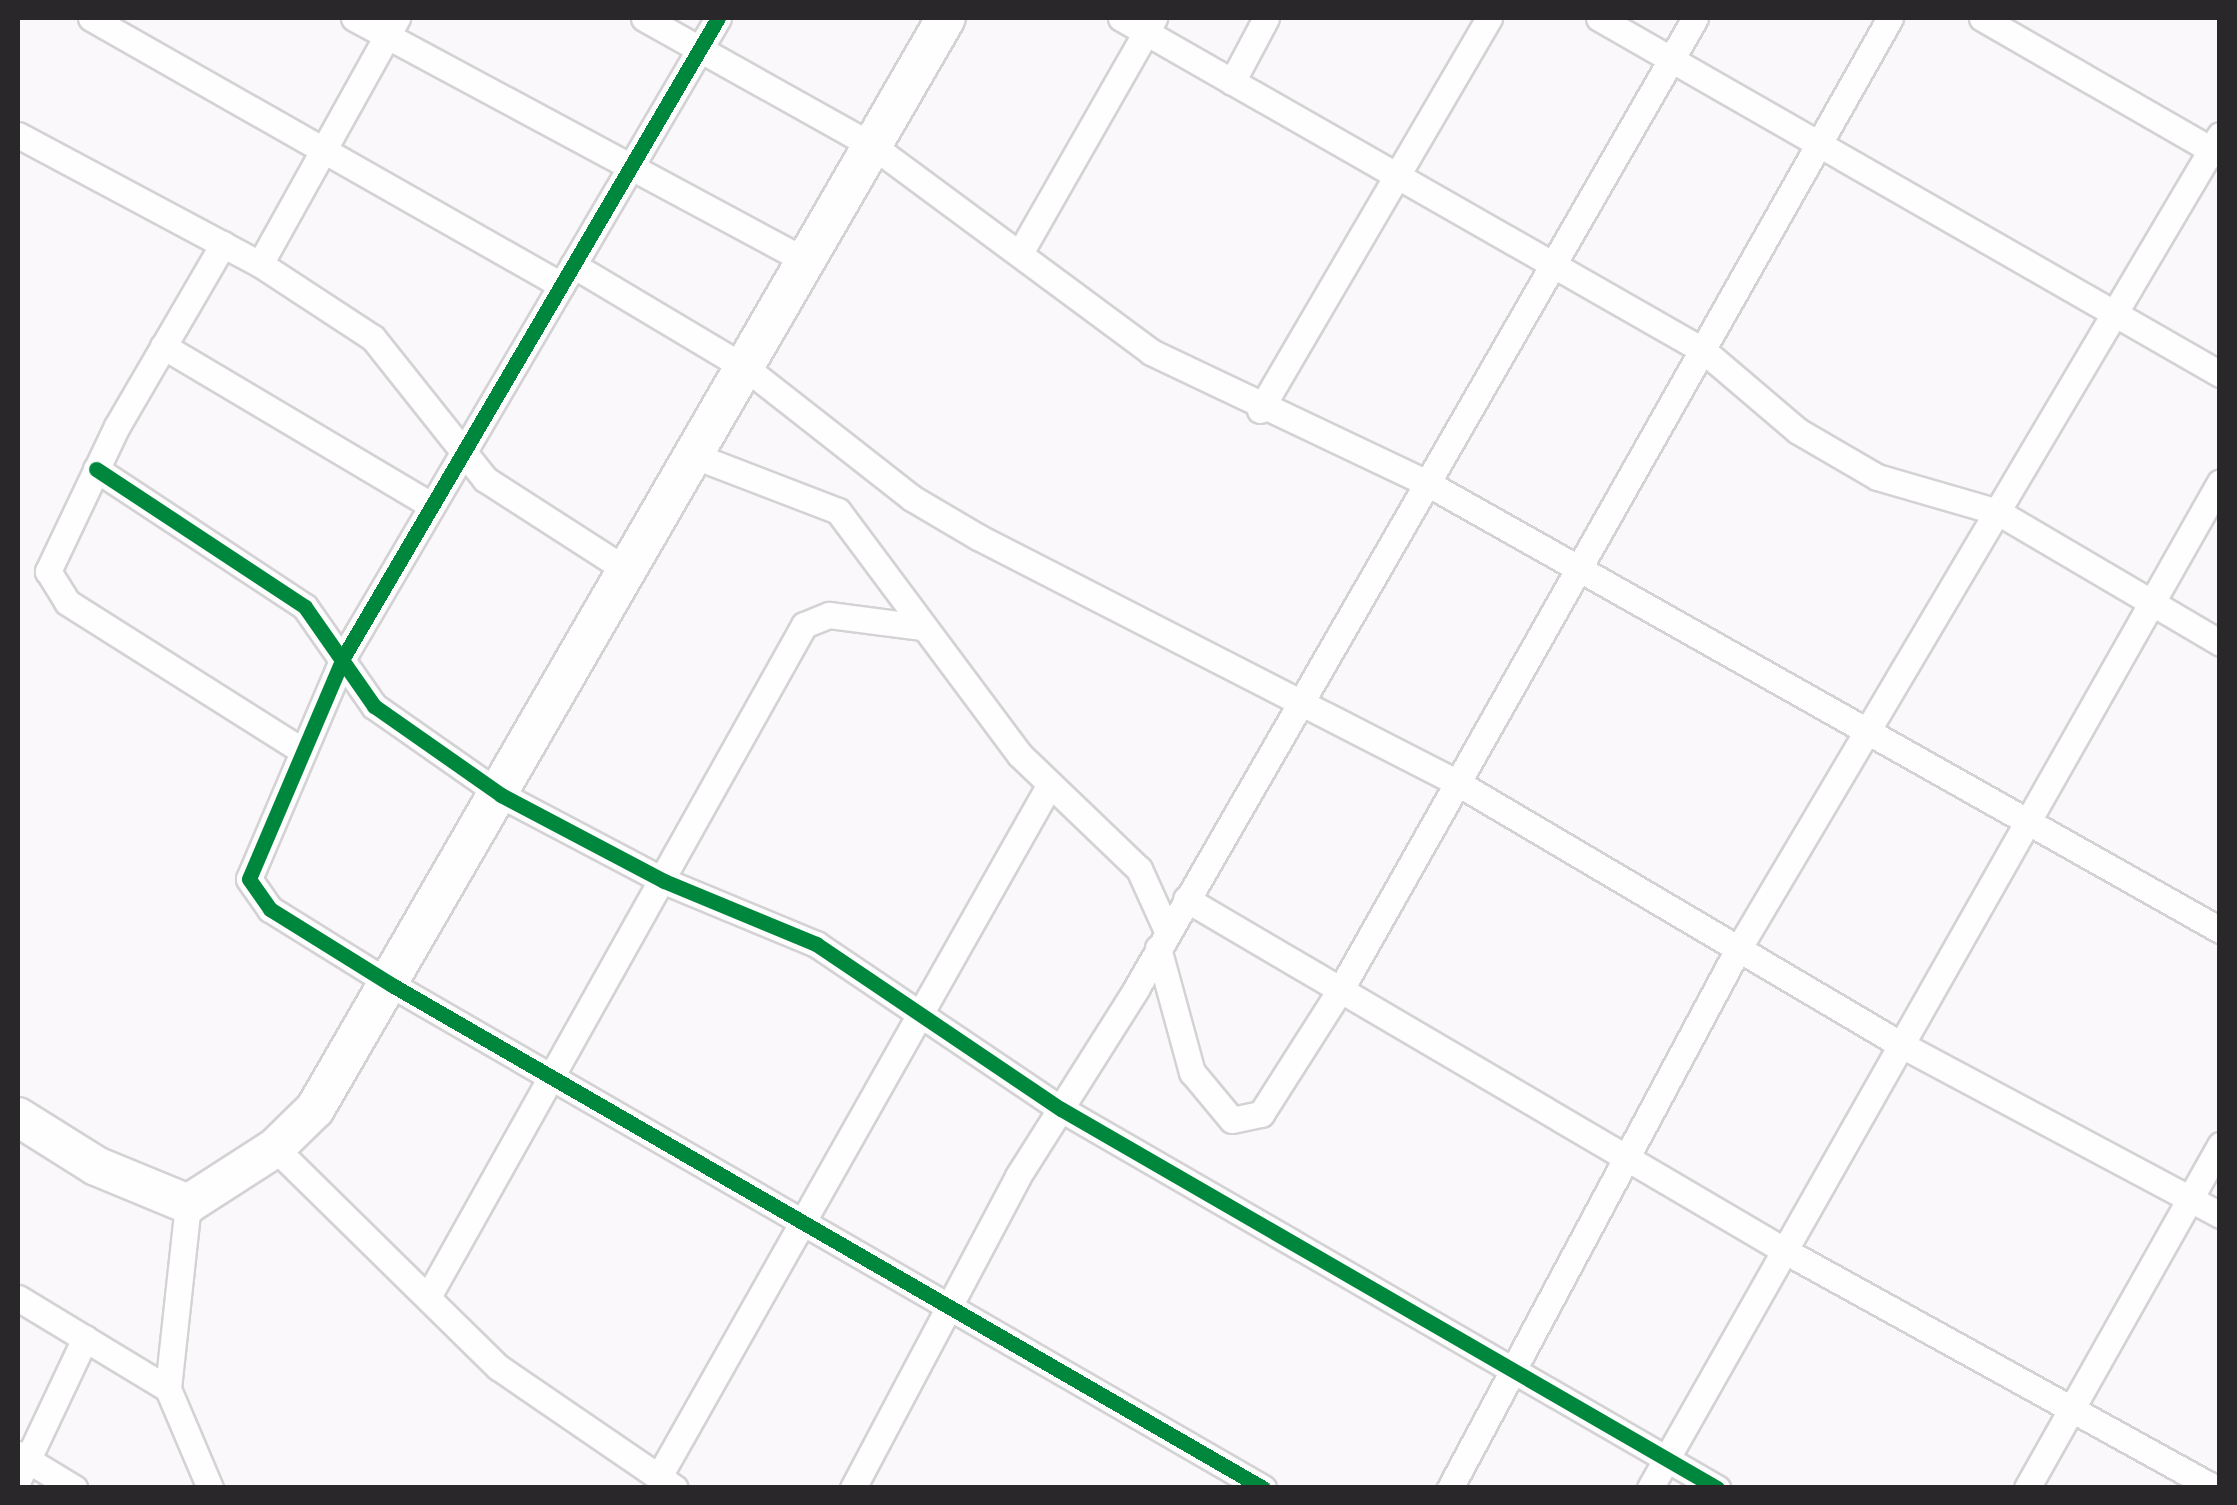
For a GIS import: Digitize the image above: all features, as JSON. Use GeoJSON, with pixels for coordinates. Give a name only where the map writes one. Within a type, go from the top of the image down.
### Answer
{"type":"FeatureCollection","features":[{"type":"Feature","properties":{"kind":"street"},"geometry":{"type":"LineString","coordinates":[[91,18],[326,151],[746,368],[912,498],[1456,782],[1898,1043],[2220,1215]]}},
{"type":"Feature","properties":{"kind":"street"},"geometry":{"type":"LineString","coordinates":[[354,18],[392,27],[808,262]]}},
{"type":"Feature","properties":{"kind":"street"},"geometry":{"type":"LineString","coordinates":[[644,18],[874,146],[1020,253],[1076,304],[1260,410],[1427,483],[2025,824],[2220,930]]}},
{"type":"Feature","properties":{"kind":"street"},"geometry":{"type":"LineString","coordinates":[[718,18],[458,454],[344,656],[250,879],[270,908],[392,984],[1263,1488]]}},
{"type":"Feature","properties":{"kind":"street"},"geometry":{"type":"LineString","coordinates":[[188,1204],[275,1148],[315,1109],[392,984],[946,18]]}},
{"type":"Feature","properties":{"kind":"street"},"geometry":{"type":"LineString","coordinates":[[1121,18],[1150,25],[1232,82],[1704,352],[1798,431],[1877,477],[1998,512],[2220,644]]}},
{"type":"Feature","properties":{"kind":"street"},"geometry":{"type":"LineString","coordinates":[[1232,82],[1266,18]]}},
{"type":"Feature","properties":{"kind":"street"},"geometry":{"type":"LineString","coordinates":[[1260,410],[1489,18]]}},
{"type":"Feature","properties":{"kind":"street"},"geometry":{"type":"LineString","coordinates":[[1598,18],[2118,310],[2220,374]]}},
{"type":"Feature","properties":{"kind":"street"},"geometry":{"type":"LineString","coordinates":[[853,1488],[948,1303],[1695,18]]}},
{"type":"Feature","properties":{"kind":"street"},"geometry":{"type":"LineString","coordinates":[[695,456],[838,511],[922,627],[1050,784],[1139,869],[1163,939],[1182,1049],[1232,1120],[1262,1114],[1342,987],[1576,566],[1704,352],[1816,143],[1890,18]]}},
{"type":"Feature","properties":{"kind":"street"},"geometry":{"type":"LineString","coordinates":[[1450,1488],[1737,951],[1863,732],[2217,147],[1982,18]]}},
{"type":"Feature","properties":{"kind":"street"},"geometry":{"type":"LineString","coordinates":[[1020,253],[1150,25]]}},
{"type":"Feature","properties":{"kind":"street"},"geometry":{"type":"LineString","coordinates":[[260,264],[392,27]]}},
{"type":"Feature","properties":{"kind":"street"},"geometry":{"type":"LineString","coordinates":[[18,134],[260,264],[373,338],[458,454],[628,571]]}},
{"type":"Feature","properties":{"kind":"street"},"geometry":{"type":"LineString","coordinates":[[223,244],[96,469],[48,571],[52,588],[303,751]]}},
{"type":"Feature","properties":{"kind":"street"},"geometry":{"type":"LineString","coordinates":[[163,346],[429,504]]}},
{"type":"Feature","properties":{"kind":"street"},"geometry":{"type":"LineString","coordinates":[[96,469],[305,607],[344,656],[374,706],[501,795],[664,880],[816,944],[915,1019],[1061,1109],[1717,1488]]}},
{"type":"Feature","properties":{"kind":"street"},"geometry":{"type":"LineString","coordinates":[[1650,1488],[1786,1252],[1898,1043],[2220,482]]}},
{"type":"Feature","properties":{"kind":"street"},"geometry":{"type":"LineString","coordinates":[[429,1295],[546,1072],[664,880],[804,625],[828,614],[922,627]]}},
{"type":"Feature","properties":{"kind":"street"},"geometry":{"type":"LineString","coordinates":[[275,1148],[532,1394],[666,1483],[801,1219],[1050,784]]}},
{"type":"Feature","properties":{"kind":"street"},"geometry":{"type":"LineString","coordinates":[[1186,899],[1342,987],[1786,1252],[2072,1409],[2212,1480]]}},
{"type":"Feature","properties":{"kind":"street"},"geometry":{"type":"LineString","coordinates":[[18,1118],[96,1166],[188,1204]]}},
{"type":"Feature","properties":{"kind":"street"},"geometry":{"type":"LineString","coordinates":[[2027,1488],[2220,1145]]}},
{"type":"Feature","properties":{"kind":"street"},"geometry":{"type":"LineString","coordinates":[[188,1204],[168,1389],[210,1488]]}},
{"type":"Feature","properties":{"kind":"street"},"geometry":{"type":"LineString","coordinates":[[18,1298],[168,1389]]}},
{"type":"Feature","properties":{"kind":"street"},"geometry":{"type":"LineString","coordinates":[[74,1488],[21,1465],[85,1338]]}},
{"type":"Feature","properties":{"kind":"cycle path"},"geometry":{"type":"LineString","coordinates":[[718,18],[344,656],[249,879],[270,909],[392,985],[1263,1488]]}},
{"type":"Feature","properties":{"kind":"cycle path"},"geometry":{"type":"LineString","coordinates":[[96,469],[305,607],[374,706],[501,795],[664,881],[816,944],[1061,1109],[1717,1488]]}}]}
